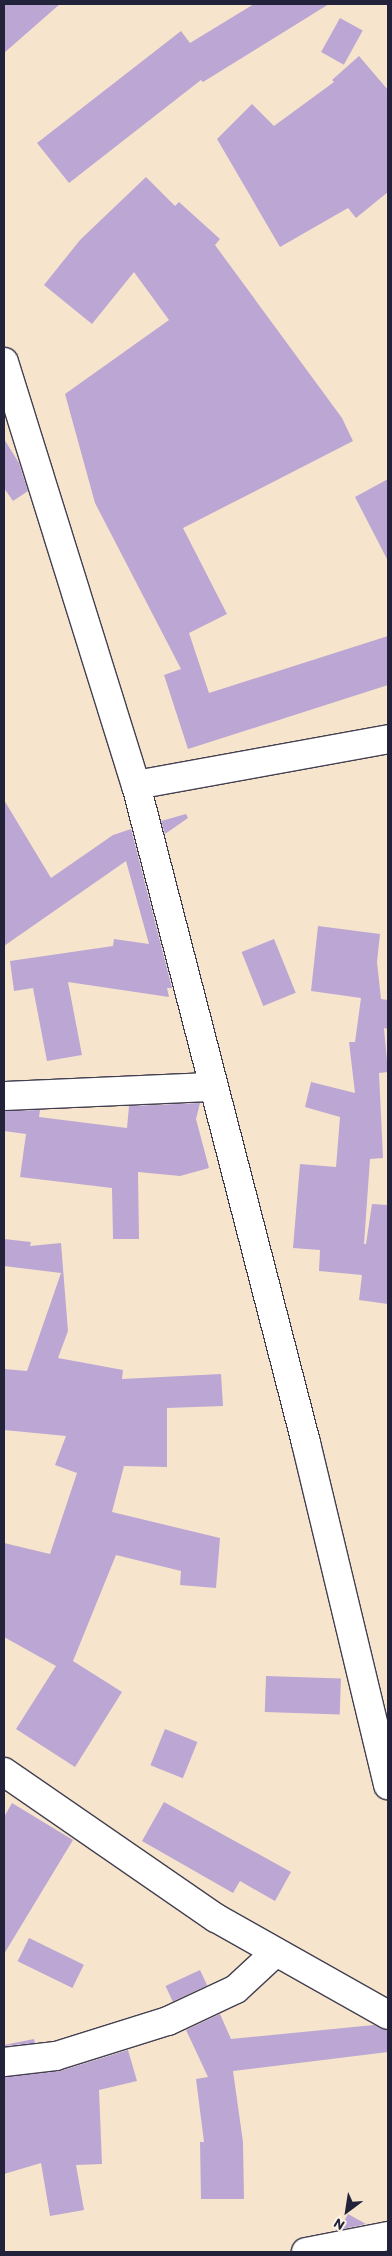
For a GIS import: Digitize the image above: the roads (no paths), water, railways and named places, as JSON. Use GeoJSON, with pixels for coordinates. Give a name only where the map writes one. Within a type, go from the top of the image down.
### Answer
{"type":"FeatureCollection","features":[{"type":"Feature","properties":{"kind":"street"},"geometry":{"type":"LineString","coordinates":[[4,362],[136,784],[306,1443],[388,1785]]}},
{"type":"Feature","properties":{"kind":"street"},"geometry":{"type":"LineString","coordinates":[[136,784],[388,739]]}},
{"type":"Feature","properties":{"kind":"street"},"geometry":{"type":"LineString","coordinates":[[4,1096],[213,1086]]}},
{"type":"Feature","properties":{"kind":"street"},"geometry":{"type":"LineString","coordinates":[[4,1772],[216,1918],[388,2016]]}},
{"type":"Feature","properties":{"kind":"street"},"geometry":{"type":"LineString","coordinates":[[4,2062],[56,2056],[168,2021],[236,1989],[276,1952]]}},
{"type":"Feature","properties":{"kind":"street"},"geometry":{"type":"LineString","coordinates":[[306,2252],[388,2236]]}}]}
